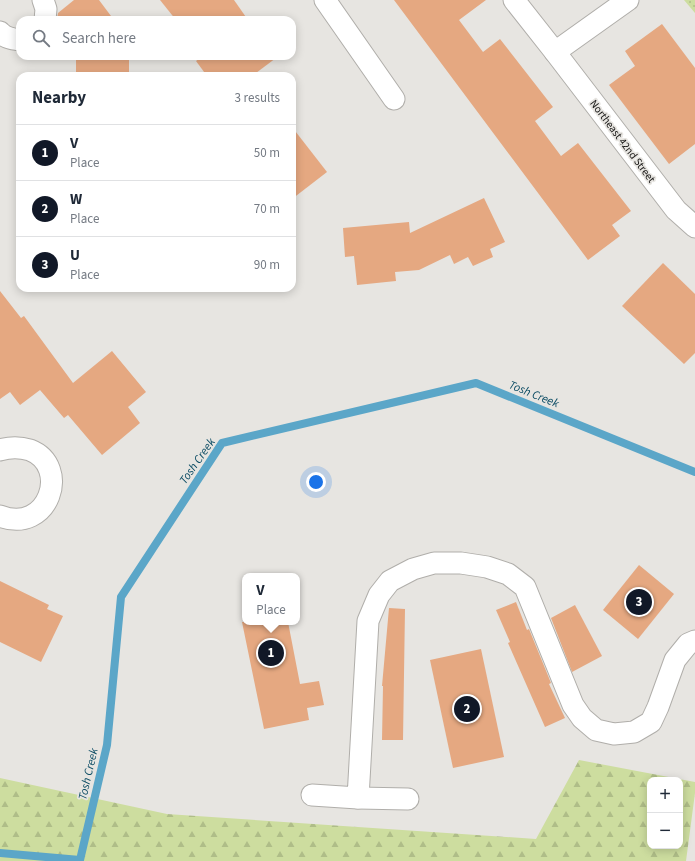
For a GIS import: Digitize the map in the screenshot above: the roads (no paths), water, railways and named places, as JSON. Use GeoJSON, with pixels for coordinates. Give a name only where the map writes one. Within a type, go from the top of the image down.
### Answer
{"type":"FeatureCollection","features":[{"type":"Feature","properties":{"kind":"street"},"geometry":{"type":"LineString","coordinates":[[42,0],[46,9],[45,16]]}},
{"type":"Feature","properties":{"kind":"street"},"geometry":{"type":"LineString","coordinates":[[325,0],[394,99]]}},
{"type":"Feature","properties":{"kind":"street","name":"Northeast 42nd Street"},"geometry":{"type":"LineString","coordinates":[[514,0],[676,210],[695,227]]}},
{"type":"Feature","properties":{"kind":"street"},"geometry":{"type":"LineString","coordinates":[[555,52],[628,0]]}},
{"type":"Feature","properties":{"kind":"street"},"geometry":{"type":"LineString","coordinates":[[0,32],[12,40],[16,40]]}},
{"type":"Feature","properties":{"kind":"street"},"geometry":{"type":"LineString","coordinates":[[0,450],[12,447],[24,448],[34,452],[43,459],[49,469],[52,480],[51,492],[45,504],[37,513],[25,518],[13,520],[0,516]]}},
{"type":"Feature","properties":{"kind":"street"},"geometry":{"type":"LineString","coordinates":[[358,798],[368,621],[379,595],[390,581],[413,569],[434,563],[461,563],[481,566],[508,574],[525,587],[573,706],[582,718],[596,730],[614,734],[634,732],[650,722],[658,707],[675,660],[688,644],[695,641]]}},
{"type":"Feature","properties":{"kind":"street"},"geometry":{"type":"LineString","coordinates":[[312,795],[408,799]]}},
{"type":"Feature","properties":{"kind":"waterway","name":"Tosh Creek"},"geometry":{"type":"LineString","coordinates":[[0,853],[80,860],[107,745],[121,597],[222,443],[476,383],[695,472]]}},
{"type":"Feature","properties":{"kind":"place","name":"U"},"geometry":{"type":"Point","coordinates":[639,602]}},
{"type":"Feature","properties":{"kind":"place","name":"V"},"geometry":{"type":"Point","coordinates":[271,653]}},
{"type":"Feature","properties":{"kind":"place","name":"W"},"geometry":{"type":"Point","coordinates":[467,709]}}]}
